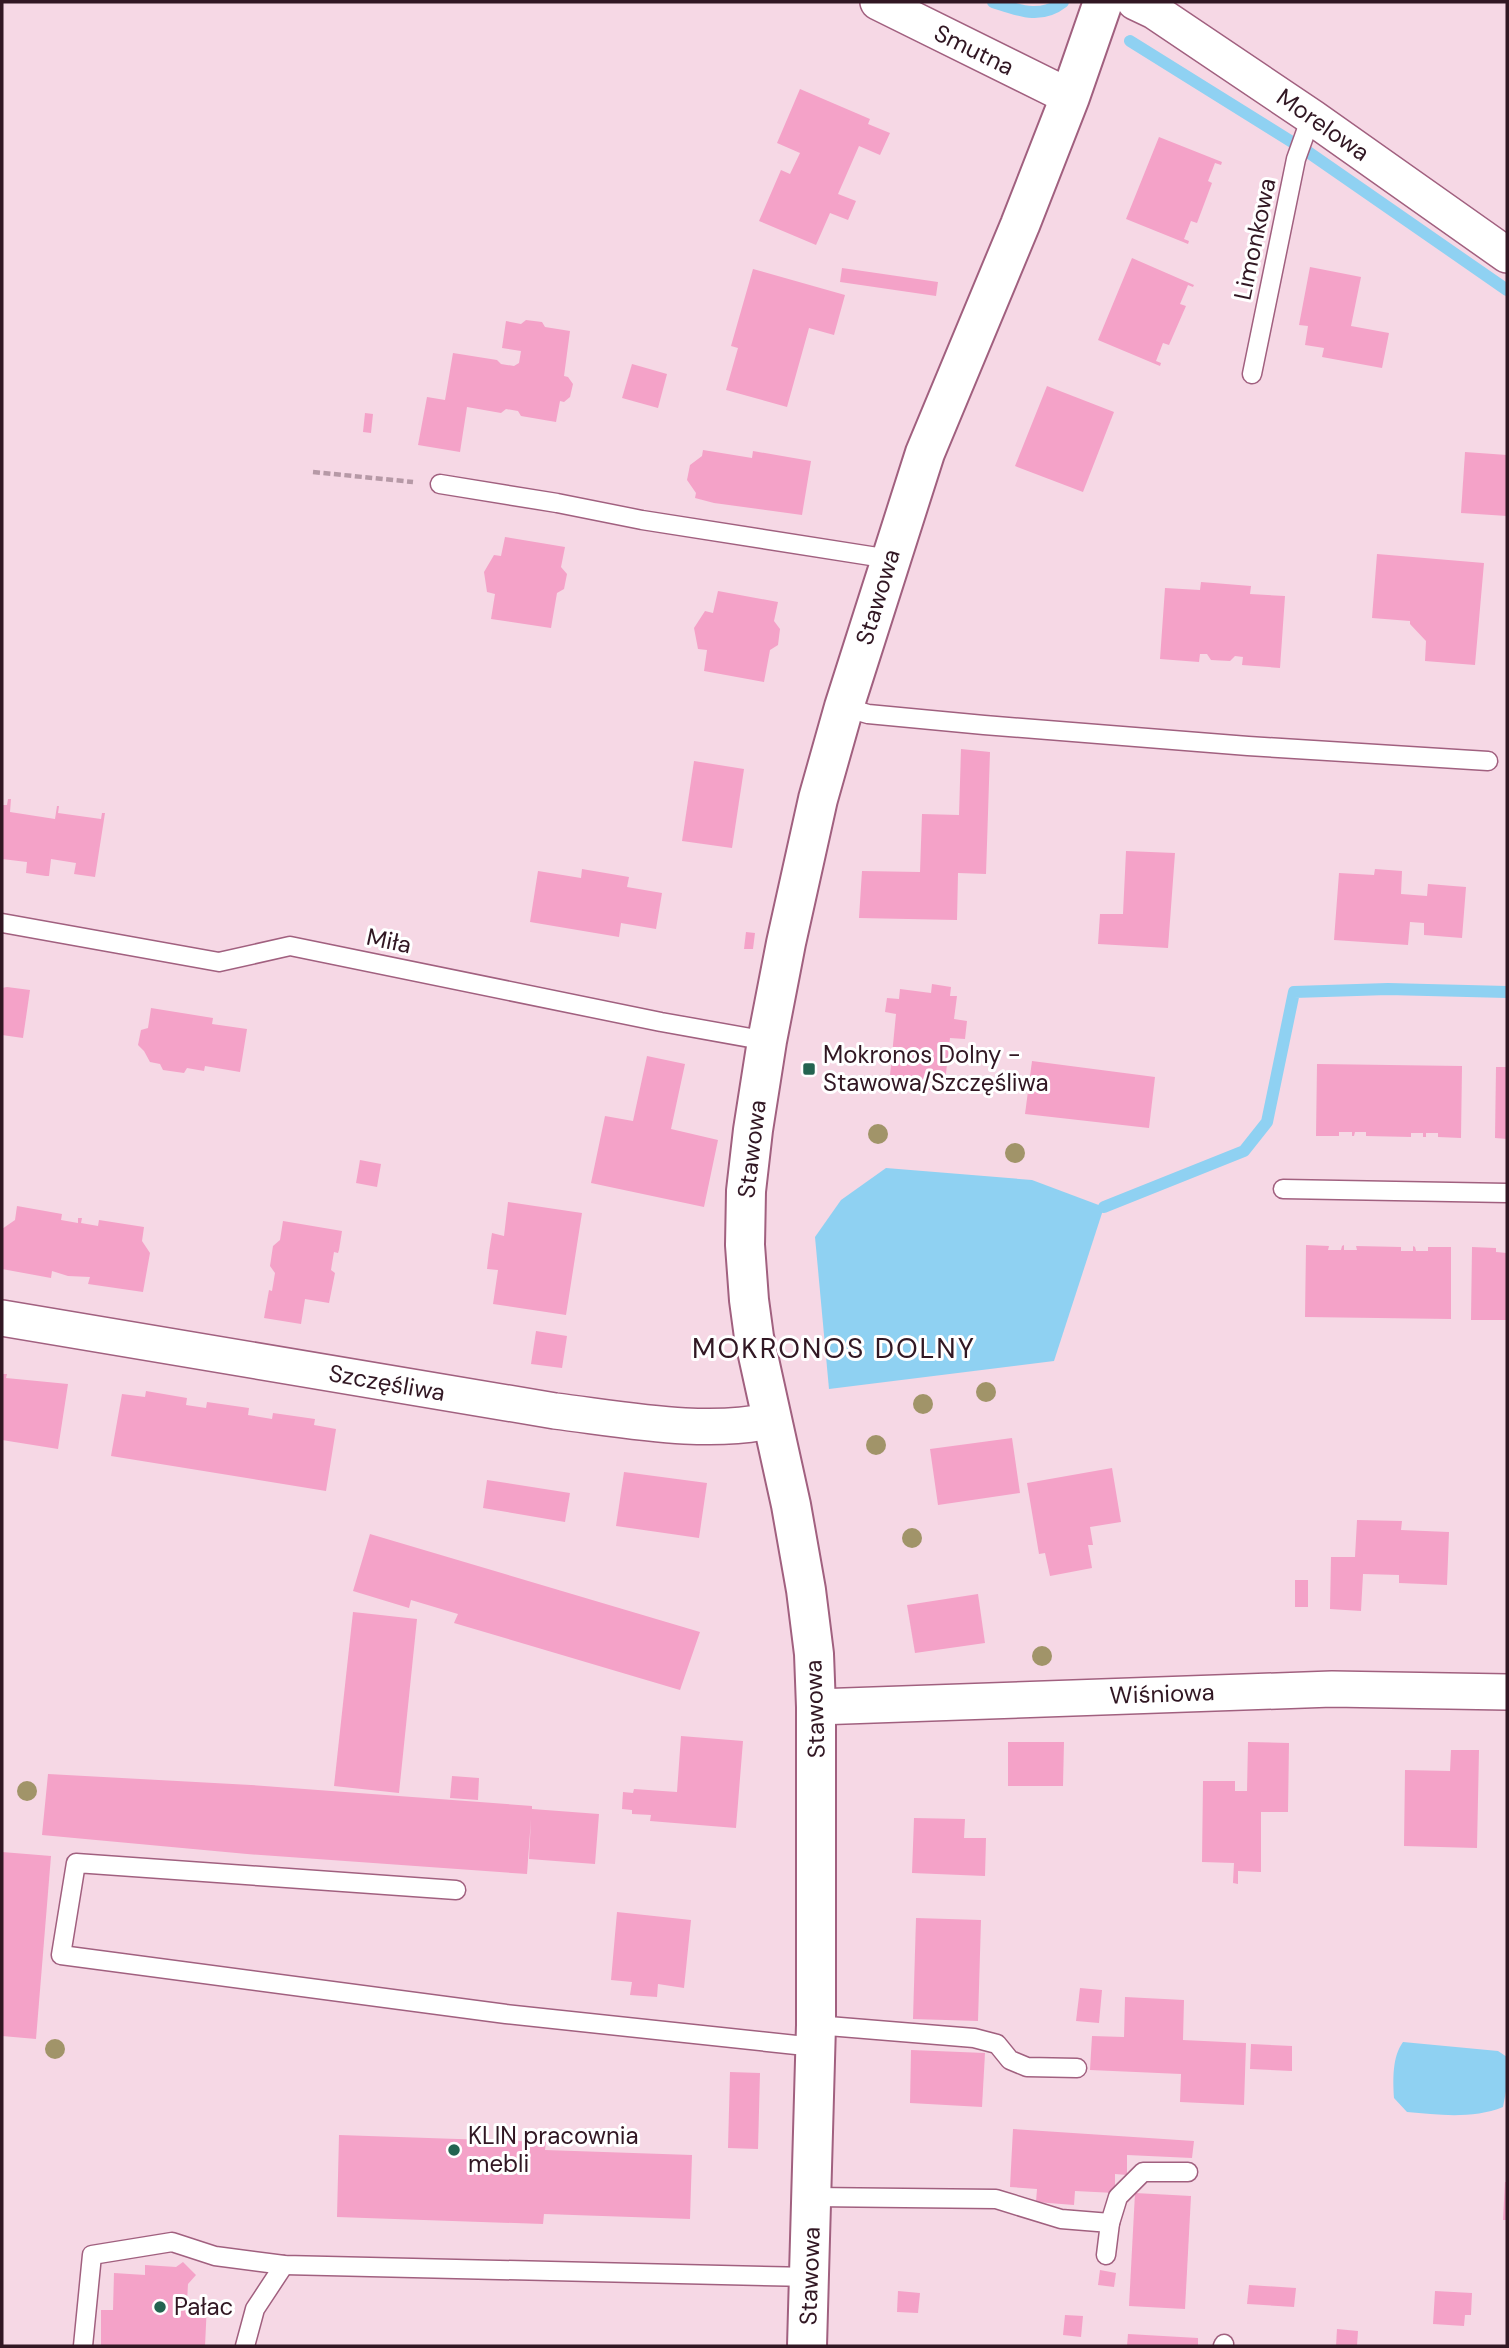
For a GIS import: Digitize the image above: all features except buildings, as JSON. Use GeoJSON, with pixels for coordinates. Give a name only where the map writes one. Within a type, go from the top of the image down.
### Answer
{"type":"FeatureCollection","features":[{"type":"Feature","properties":{"kind":"street","name":"Smutna"},"geometry":{"type":"LineString","coordinates":[[878,2],[1070,97]]}},
{"type":"Feature","properties":{"kind":"street","name":"Stawowa"},"geometry":{"type":"LineString","coordinates":[[807,2346],[816,2036],[814,1654],[806,1590],[754,1337],[744,1245],[746,1191],[767,1041],[818,799],[844,708],[925,453],[1020,225],[1070,97],[1103,2]]}},
{"type":"Feature","properties":{"kind":"street","name":"Morelowa"},"geometry":{"type":"LineString","coordinates":[[1135,2],[1154,11],[1310,125],[1507,255]]}},
{"type":"Feature","properties":{"kind":"street","name":"Szczęśliwa"},"geometry":{"type":"LineString","coordinates":[[2,1318],[555,1411],[642,1422],[706,1426],[752,1426],[773,1420]]}},
{"type":"Feature","properties":{"kind":"street","name":"Wiśniowa"},"geometry":{"type":"LineString","coordinates":[[816,1707],[1332,1689],[1507,1692]]}},
{"type":"Feature","properties":{"kind":"lane","name":"Limonkowa"},"geometry":{"type":"LineString","coordinates":[[1252,374],[1296,159],[1310,125]]}},
{"type":"Feature","properties":{"kind":"lane"},"geometry":{"type":"LineString","coordinates":[[440,484],[656,522],[890,558]]}},
{"type":"Feature","properties":{"kind":"lane"},"geometry":{"type":"LineString","coordinates":[[844,708],[868,714],[984,726],[1488,761]]}},
{"type":"Feature","properties":{"kind":"lane","name":"Miła"},"geometry":{"type":"LineString","coordinates":[[2,923],[219,962],[290,946],[767,1041]]}},
{"type":"Feature","properties":{"kind":"lane"},"geometry":{"type":"LineString","coordinates":[[1283,1189],[1507,1193]]}},
{"type":"Feature","properties":{"kind":"lane"},"geometry":{"type":"LineString","coordinates":[[456,1890],[76,1863],[61,1955],[506,2014],[816,2036],[974,2038],[997,2044],[1010,2060],[1027,2067],[1077,2068]]}},
{"type":"Feature","properties":{"kind":"lane"},"geometry":{"type":"LineString","coordinates":[[1106,2255],[1110,2223],[1118,2197],[1143,2172],[1188,2172]]}},
{"type":"Feature","properties":{"kind":"lane"},"geometry":{"type":"LineString","coordinates":[[813,2197],[996,2199],[1060,2219],[1110,2223]]}},
{"type":"Feature","properties":{"kind":"lane"},"geometry":{"type":"LineString","coordinates":[[83,2346],[92,2255],[172,2242],[215,2256],[284,2265],[811,2277]]}},
{"type":"Feature","properties":{"kind":"lane"},"geometry":{"type":"LineString","coordinates":[[245,2346],[255,2309],[284,2265]]}},
{"type":"Feature","properties":{"kind":"path"},"geometry":{"type":"LineString","coordinates":[[313,472],[440,484]]}},
{"type":"Feature","properties":{"kind":"water"},"geometry":{"type":"Polygon","coordinates":[[[886,1168],[1032,1180],[1104,1207],[1054,1361],[829,1389],[815,1237],[841,1200],[886,1168]]]}},
{"type":"Feature","properties":{"kind":"water"},"geometry":{"type":"Polygon","coordinates":[[[1403,2042],[1498,2051],[1507,2057],[1507,2086],[1503,2107],[1468,2115],[1407,2112],[1394,2098],[1395,2062],[1403,2042]]]}},
{"type":"Feature","properties":{"kind":"waterway"},"geometry":{"type":"LineString","coordinates":[[993,2],[1029,12],[1046,11],[1063,2]]}},
{"type":"Feature","properties":{"kind":"waterway"},"geometry":{"type":"LineString","coordinates":[[1130,41],[1308,152],[1507,290]]}},
{"type":"Feature","properties":{"kind":"waterway"},"geometry":{"type":"LineString","coordinates":[[1104,1207],[1244,1151],[1267,1122],[1294,992],[1388,989],[1507,992]]}},
{"type":"Feature","properties":{"kind":"place","name":"Mokronos Dolny - Stawowa/Szczęśliwa"},"geometry":{"type":"Point","coordinates":[809,1069]}},
{"type":"Feature","properties":{"kind":"place","name":"KLIN pracownia mebli"},"geometry":{"type":"Point","coordinates":[454,2150]}},
{"type":"Feature","properties":{"kind":"place","name":"Pałac"},"geometry":{"type":"Point","coordinates":[160,2307]}},
{"type":"Feature","properties":{"kind":"district","name":"MOKRONOS DOLNY"},"geometry":{"type":"Point","coordinates":[834,1348]}}]}
